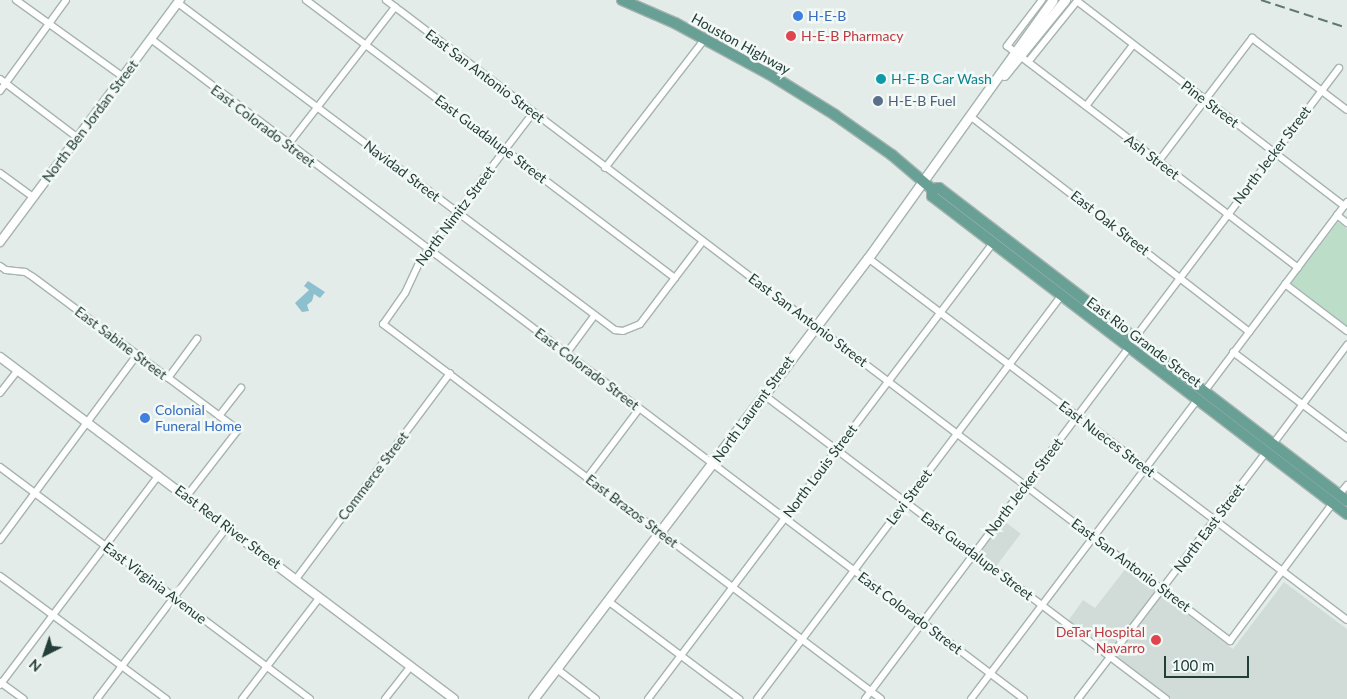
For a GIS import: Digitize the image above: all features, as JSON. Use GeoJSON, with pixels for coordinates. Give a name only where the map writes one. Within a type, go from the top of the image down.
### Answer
{"type":"FeatureCollection","features":[{"type":"Feature","properties":{"kind":"main road","name":"Houston Highway"},"geometry":{"type":"LineString","coordinates":[[622,0],[675,23],[791,87]]}},
{"type":"Feature","properties":{"kind":"main road","name":"North Laurent Street"},"geometry":{"type":"LineString","coordinates":[[533,699],[713,463],[815,325],[868,258],[970,116],[1014,51],[1053,0]]}},
{"type":"Feature","properties":{"kind":"main road","name":"North Laurent Street"},"geometry":{"type":"LineString","coordinates":[[1014,51],[1065,0]]}},
{"type":"Feature","properties":{"kind":"main road","name":"East Rio Grande Street"},"geometry":{"type":"LineString","coordinates":[[791,87],[892,155],[932,189],[939,188],[1131,343],[1340,499],[1347,514]]}},
{"type":"Feature","properties":{"kind":"main road","name":"East Rio Grande Street"},"geometry":{"type":"LineString","coordinates":[[932,189],[932,196],[1061,296],[1131,343],[1178,385],[1200,396],[1216,407],[1223,407],[1270,448]]}},
{"type":"Feature","properties":{"kind":"street"},"geometry":{"type":"LineString","coordinates":[[16,0],[122,77]]}},
{"type":"Feature","properties":{"kind":"street"},"geometry":{"type":"LineString","coordinates":[[0,91],[3,81],[66,0]]}},
{"type":"Feature","properties":{"kind":"street","name":"East Guadalupe Street"},"geometry":{"type":"LineString","coordinates":[[306,0],[675,278]]}},
{"type":"Feature","properties":{"kind":"street","name":"East San Antonio Street"},"geometry":{"type":"LineString","coordinates":[[386,0],[1230,641],[1282,572]]}},
{"type":"Feature","properties":{"kind":"street"},"geometry":{"type":"LineString","coordinates":[[1014,51],[1042,0]]}},
{"type":"Feature","properties":{"kind":"street","name":"North Ben Jordan Street"},"geometry":{"type":"LineString","coordinates":[[0,242],[179,1]]}},
{"type":"Feature","properties":{"kind":"street","name":"Navidad Street"},"geometry":{"type":"LineString","coordinates":[[179,1],[615,330],[623,331],[640,324],[675,278]]}},
{"type":"Feature","properties":{"kind":"street"},"geometry":{"type":"LineString","coordinates":[[1028,62],[1077,1]]}},
{"type":"Feature","properties":{"kind":"street","name":"Pine Street"},"geometry":{"type":"LineString","coordinates":[[1077,1],[1274,153],[1346,204]]}},
{"type":"Feature","properties":{"kind":"street"},"geometry":{"type":"LineString","coordinates":[[288,145],[395,7]]}},
{"type":"Feature","properties":{"kind":"street"},"geometry":{"type":"LineString","coordinates":[[1158,162],[1252,38],[1322,89],[1347,110]]}},
{"type":"Feature","properties":{"kind":"street","name":"East Colorado Street"},"geometry":{"type":"LineString","coordinates":[[151,39],[288,145],[713,463],[1024,699]]}},
{"type":"Feature","properties":{"kind":"street"},"geometry":{"type":"LineString","coordinates":[[606,168],[704,40]]}},
{"type":"Feature","properties":{"kind":"street"},"geometry":{"type":"LineString","coordinates":[[1086,106],[1133,46]]}},
{"type":"Feature","properties":{"kind":"street","name":"Ash Street"},"geometry":{"type":"LineString","coordinates":[[1014,51],[1298,268]]}},
{"type":"Feature","properties":{"kind":"street","name":"North Jecker Street"},"geometry":{"type":"LineString","coordinates":[[865,699],[1227,214],[1339,68]]}},
{"type":"Feature","properties":{"kind":"street"},"geometry":{"type":"LineString","coordinates":[[3,81],[78,138]]}},
{"type":"Feature","properties":{"kind":"street","name":"North Nimitz Street"},"geometry":{"type":"LineString","coordinates":[[383,324],[405,293],[415,268],[533,113]]}},
{"type":"Feature","properties":{"kind":"street","name":"East Oak Street"},"geometry":{"type":"LineString","coordinates":[[970,116],[1249,332]]}},
{"type":"Feature","properties":{"kind":"street"},"geometry":{"type":"LineString","coordinates":[[0,173],[34,197]]}},
{"type":"Feature","properties":{"kind":"street"},"geometry":{"type":"LineString","coordinates":[[971,699],[1346,204]]}},
{"type":"Feature","properties":{"kind":"street"},"geometry":{"type":"LineString","coordinates":[[1337,215],[1347,223]]}},
{"type":"Feature","properties":{"kind":"street"},"geometry":{"type":"LineString","coordinates":[[675,278],[703,241]]}},
{"type":"Feature","properties":{"kind":"street","name":"North Louis Street"},"geometry":{"type":"LineString","coordinates":[[648,699],[993,243]]}},
{"type":"Feature","properties":{"kind":"street","name":"East Nueces Street"},"geometry":{"type":"LineString","coordinates":[[868,258],[1347,620]]}},
{"type":"Feature","properties":{"kind":"street","name":"East Sabine Street"},"geometry":{"type":"LineString","coordinates":[[0,266],[6,270],[25,272],[34,277],[238,430],[186,497]]}},
{"type":"Feature","properties":{"kind":"street"},"geometry":{"type":"LineString","coordinates":[[1285,284],[1347,331]]}},
{"type":"Feature","properties":{"kind":"street","name":"Levi Street"},"geometry":{"type":"LineString","coordinates":[[757,699],[1061,296]]}},
{"type":"Feature","properties":{"kind":"street"},"geometry":{"type":"LineString","coordinates":[[566,354],[594,316]]}},
{"type":"Feature","properties":{"kind":"street","name":"East Brazos Street"},"geometry":{"type":"LineString","coordinates":[[383,324],[881,699]]}},
{"type":"Feature","properties":{"kind":"street"},"geometry":{"type":"LineString","coordinates":[[168,378],[197,339]]}},
{"type":"Feature","properties":{"kind":"street","name":"North East Street"},"geometry":{"type":"LineString","coordinates":[[1078,699],[1347,345]]}},
{"type":"Feature","properties":{"kind":"street"},"geometry":{"type":"LineString","coordinates":[[1234,352],[1301,405],[1347,438]]}},
{"type":"Feature","properties":{"kind":"street"},"geometry":{"type":"LineString","coordinates":[[0,540],[89,423],[137,355]]}},
{"type":"Feature","properties":{"kind":"street","name":"East Red River Street"},"geometry":{"type":"LineString","coordinates":[[0,357],[320,596],[454,699]]}},
{"type":"Feature","properties":{"kind":"street"},"geometry":{"type":"LineString","coordinates":[[0,393],[18,370]]}},
{"type":"Feature","properties":{"kind":"street","name":"Commerce Street"},"geometry":{"type":"LineString","coordinates":[[296,578],[450,373]]}},
{"type":"Feature","properties":{"kind":"street"},"geometry":{"type":"LineString","coordinates":[[219,416],[241,388]]}},
{"type":"Feature","properties":{"kind":"street","name":"East Guadalupe Street"},"geometry":{"type":"LineString","coordinates":[[764,394],[1166,699]]}},
{"type":"Feature","properties":{"kind":"street"},"geometry":{"type":"LineString","coordinates":[[587,478],[640,409]]}},
{"type":"Feature","properties":{"kind":"street","name":"East Virginia Avenue"},"geometry":{"type":"LineString","coordinates":[[0,467],[310,699]]}},
{"type":"Feature","properties":{"kind":"street"},"geometry":{"type":"LineString","coordinates":[[23,699],[0,684],[159,475]]}},
{"type":"Feature","properties":{"kind":"street"},"geometry":{"type":"LineString","coordinates":[[1282,572],[1340,499],[1347,485]]}},
{"type":"Feature","properties":{"kind":"street"},"geometry":{"type":"LineString","coordinates":[[97,699],[227,526]]}},
{"type":"Feature","properties":{"kind":"street"},"geometry":{"type":"LineString","coordinates":[[0,576],[166,699]]}},
{"type":"Feature","properties":{"kind":"street"},"geometry":{"type":"LineString","coordinates":[[242,699],[320,596]]}},
{"type":"Feature","properties":{"kind":"street"},"geometry":{"type":"LineString","coordinates":[[608,601],[739,699]]}},
{"type":"Feature","properties":{"kind":"street"},"geometry":{"type":"LineString","coordinates":[[385,699],[411,666]]}},
{"type":"Feature","properties":{"kind":"street"},"geometry":{"type":"LineString","coordinates":[[557,669],[596,699]]}},
{"type":"Feature","properties":{"kind":"shaded area"},"geometry":{"type":"Polygon","coordinates":[[[1004,521],[1021,534],[997,566],[980,553],[1004,521]]]}},
{"type":"Feature","properties":{"kind":"shaded area","name":"DeTar Hospital Navarro"},"geometry":{"type":"Polygon","coordinates":[[[1126,568],[1233,649],[1284,582],[1347,629],[1347,699],[1172,699],[1068,621],[1083,600],[1095,608],[1126,568]]]}},
{"type":"Feature","properties":{"kind":"green space"},"geometry":{"type":"Polygon","coordinates":[[[1338,222],[1347,229],[1347,326],[1291,283],[1338,222]]]}},
{"type":"Feature","properties":{"kind":"water"},"geometry":{"type":"Polygon","coordinates":[[[308,281],[325,292],[320,298],[314,294],[312,301],[307,305],[309,311],[302,312],[295,303],[309,290],[304,286],[308,281]]]}},
{"type":"Feature","properties":{"kind":"railway"},"geometry":{"type":"LineString","coordinates":[[1261,0],[1347,28]]}},
{"type":"Feature","properties":{"kind":"place","name":"H-E-B"},"geometry":{"type":"Point","coordinates":[798,16]}},
{"type":"Feature","properties":{"kind":"place","name":"H-E-B Pharmacy"},"geometry":{"type":"Point","coordinates":[791,36]}},
{"type":"Feature","properties":{"kind":"place","name":"H-E-B Car Wash"},"geometry":{"type":"Point","coordinates":[881,79]}},
{"type":"Feature","properties":{"kind":"place","name":"H-E-B Fuel"},"geometry":{"type":"Point","coordinates":[878,101]}},
{"type":"Feature","properties":{"kind":"place","name":"Colonial Funeral Home"},"geometry":{"type":"Point","coordinates":[145,418]}},
{"type":"Feature","properties":{"kind":"place","name":"DeTar Hospital Navarro"},"geometry":{"type":"Point","coordinates":[1156,640]}}]}
